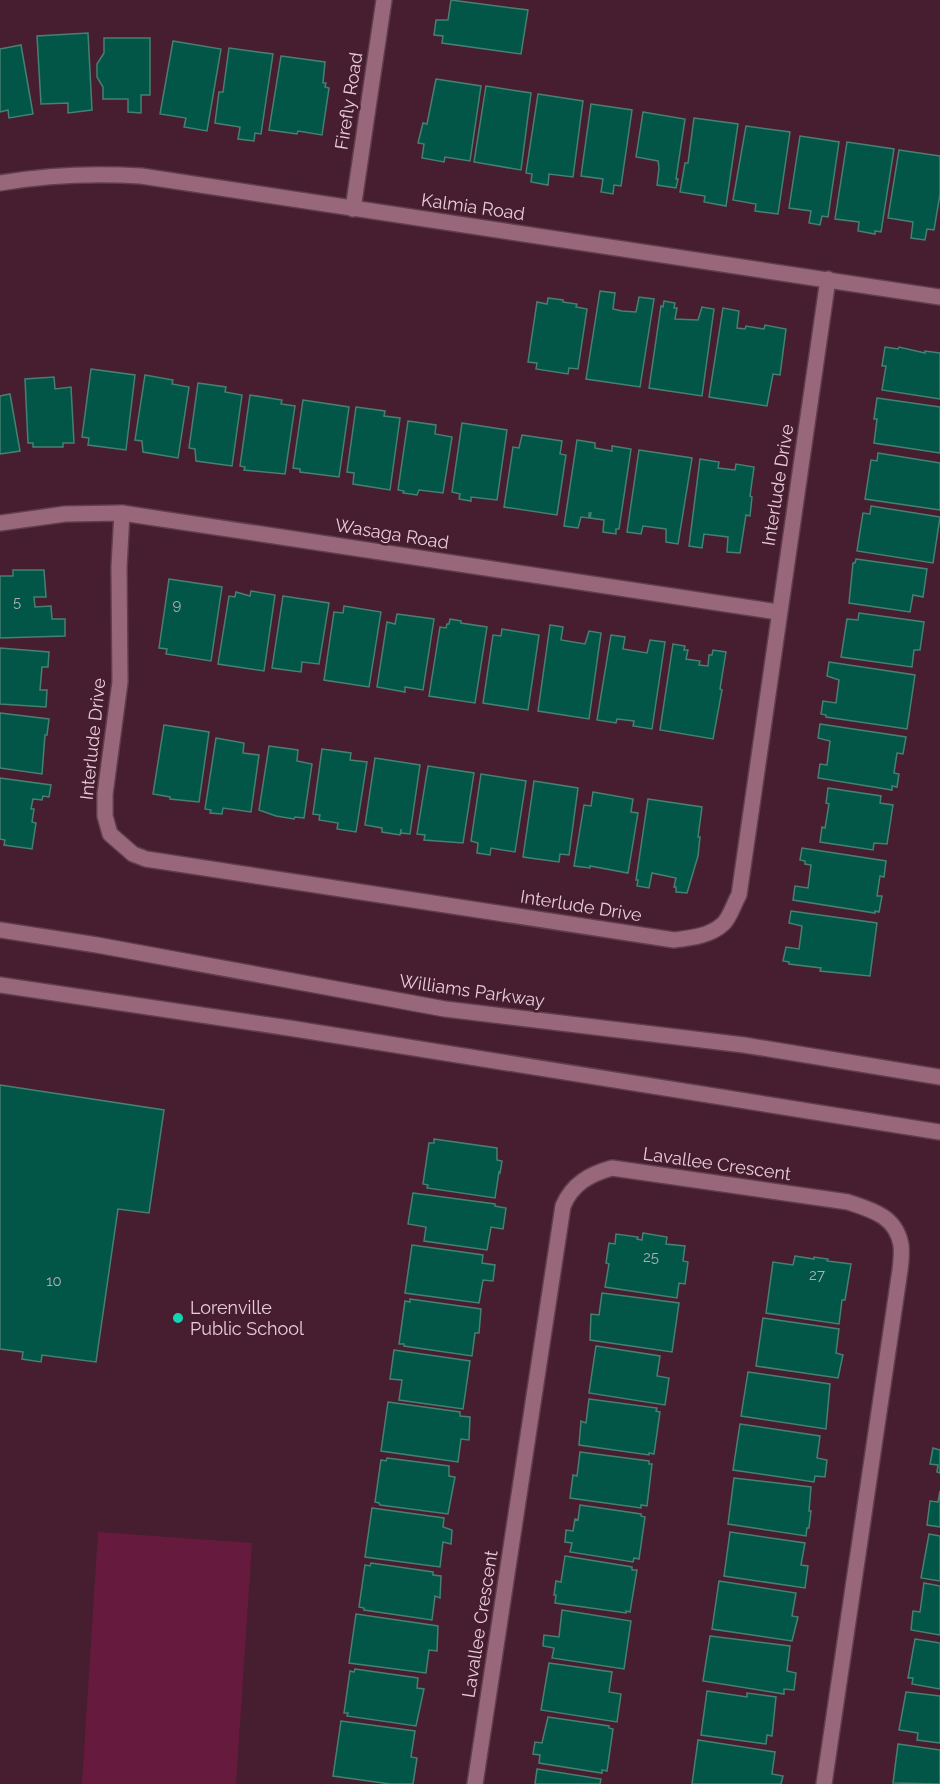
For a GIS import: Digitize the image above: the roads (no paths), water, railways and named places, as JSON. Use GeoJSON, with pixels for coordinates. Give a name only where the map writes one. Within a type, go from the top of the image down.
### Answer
{"type":"FeatureCollection","features":[{"type":"Feature","properties":{"kind":"street","name":"Firefly Road"},"geometry":{"type":"LineString","coordinates":[[353,209],[384,0]]}},
{"type":"Feature","properties":{"kind":"street","name":"Kalmia Road"},"geometry":{"type":"LineString","coordinates":[[0,183],[59,175],[141,176],[940,297]]}},
{"type":"Feature","properties":{"kind":"street","name":"Interlude Drive"},"geometry":{"type":"LineString","coordinates":[[122,513],[119,567],[120,682],[105,794],[105,816],[110,834],[133,854],[146,859],[580,926],[674,940],[694,938],[711,932],[725,923],[738,895],[828,279]]}},
{"type":"Feature","properties":{"kind":"street","name":"Wasaga Road"},"geometry":{"type":"LineString","coordinates":[[0,523],[66,514],[122,513],[778,612]]}},
{"type":"Feature","properties":{"kind":"street","name":"Williams Parkway"},"geometry":{"type":"LineString","coordinates":[[0,930],[97,945],[445,1009],[744,1045],[940,1077]]}},
{"type":"Feature","properties":{"kind":"street"},"geometry":{"type":"LineString","coordinates":[[0,985],[289,1028],[940,1132]]}},
{"type":"Feature","properties":{"kind":"street","name":"Lavallee Crescent"},"geometry":{"type":"LineString","coordinates":[[475,1784],[563,1206],[567,1196],[582,1181],[597,1172],[612,1168],[848,1202],[879,1212],[893,1226],[901,1245],[899,1281],[824,1784]]}},
{"type":"Feature","properties":{"kind":"place","name":"Lorenville Public School"},"geometry":{"type":"Point","coordinates":[178,1318]}}]}
